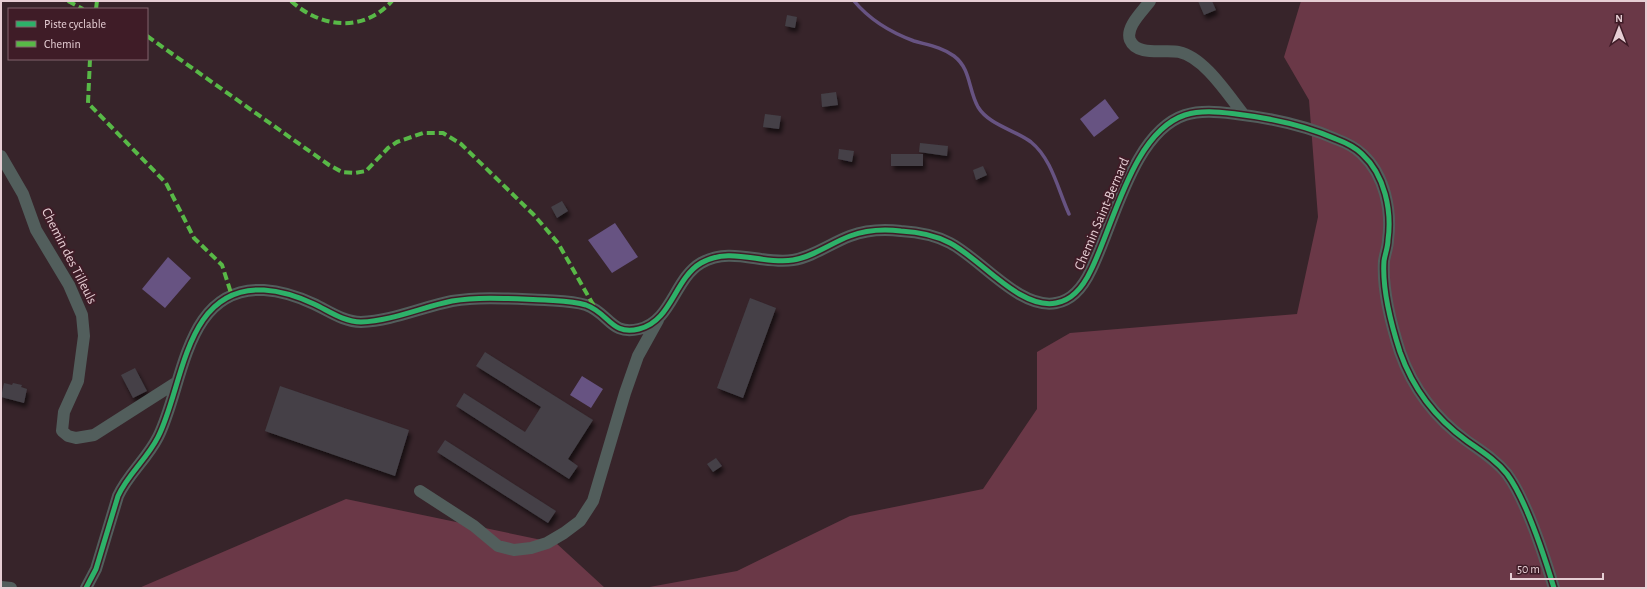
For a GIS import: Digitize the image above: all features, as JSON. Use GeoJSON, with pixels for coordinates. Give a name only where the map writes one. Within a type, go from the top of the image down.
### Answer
{"type":"FeatureCollection","features":[{"type":"Feature","properties":{"kind":"street"},"geometry":{"type":"LineString","coordinates":[[1150,1],[1134,23],[1130,32],[1130,41],[1136,47],[1143,50],[1180,52],[1204,66],[1244,115]]}},
{"type":"Feature","properties":{"kind":"street","name":"Chemin Saint-Bernard"},"geometry":{"type":"LineString","coordinates":[[420,491],[474,526],[498,546],[514,550],[531,548],[547,543],[580,521],[593,502],[638,356],[658,320],[685,277],[696,266],[716,257],[741,255],[792,260],[863,232],[895,230],[928,234],[947,242],[980,263],[1015,292],[1033,301],[1048,304],[1059,303],[1068,299],[1084,285],[1103,246],[1132,170],[1157,131],[1172,120],[1189,113],[1207,111],[1279,120],[1340,140],[1362,154],[1374,170],[1384,188],[1389,216],[1389,237],[1384,262],[1386,293],[1401,354],[1410,376],[1421,397],[1439,419],[1464,440],[1488,454],[1506,473],[1520,496],[1545,560],[1554,588]]}},
{"type":"Feature","properties":{"kind":"street","name":"Chemin des Tilleuls"},"geometry":{"type":"LineString","coordinates":[[1,156],[23,194],[36,230],[69,285],[82,315],[84,336],[78,381],[64,412],[62,431],[68,436],[76,438],[94,435],[177,382]]}},
{"type":"Feature","properties":{"kind":"street"},"geometry":{"type":"LineString","coordinates":[[86,588],[96,569],[118,496],[130,474],[149,452],[160,433],[190,342],[206,316],[232,296],[249,291],[264,290],[285,294],[306,300],[349,321],[362,322],[382,319],[454,301],[496,298],[578,303],[596,310],[614,327],[623,330],[646,327],[658,320]]}},
{"type":"Feature","properties":{"kind":"street"},"geometry":{"type":"LineString","coordinates":[[1,587],[11,588]]}},
{"type":"Feature","properties":{"kind":"shaded area"},"geometry":{"type":"Polygon","coordinates":[[[1301,1],[1646,1],[1646,588],[644,588],[737,571],[850,516],[983,489],[1037,409],[1037,352],[1070,333],[1297,314],[1318,217],[1309,100],[1284,57],[1301,1]]]}},
{"type":"Feature","properties":{"kind":"shaded area"},"geometry":{"type":"Polygon","coordinates":[[[1105,99],[1119,118],[1094,137],[1080,119],[1105,99]]]}},
{"type":"Feature","properties":{"kind":"shaded area"},"geometry":{"type":"Polygon","coordinates":[[[615,223],[638,257],[612,273],[588,240],[615,223]]]}},
{"type":"Feature","properties":{"kind":"shaded area"},"geometry":{"type":"Polygon","coordinates":[[[168,257],[191,278],[165,308],[142,289],[168,257]]]}},
{"type":"Feature","properties":{"kind":"shaded area"},"geometry":{"type":"Polygon","coordinates":[[[582,376],[603,389],[591,408],[570,395],[582,376]]]}},
{"type":"Feature","properties":{"kind":"shaded area"},"geometry":{"type":"Polygon","coordinates":[[[346,499],[556,543],[605,588],[139,588],[346,499]]]}},
{"type":"Feature","properties":{"kind":"building"},"geometry":{"type":"Polygon","coordinates":[[[1198,1],[1212,1],[1216,10],[1204,15],[1198,1]]]}},
{"type":"Feature","properties":{"kind":"building"},"geometry":{"type":"Polygon","coordinates":[[[787,15],[797,17],[795,28],[785,26],[787,15]]]}},
{"type":"Feature","properties":{"kind":"building"},"geometry":{"type":"Polygon","coordinates":[[[836,92],[838,105],[822,107],[821,94],[836,92]]]}},
{"type":"Feature","properties":{"kind":"building"},"geometry":{"type":"Polygon","coordinates":[[[765,114],[781,116],[779,129],[763,127],[765,114]]]}},
{"type":"Feature","properties":{"kind":"building"},"geometry":{"type":"Polygon","coordinates":[[[920,143],[948,146],[947,156],[919,152],[920,143]]]}},
{"type":"Feature","properties":{"kind":"building"},"geometry":{"type":"Polygon","coordinates":[[[839,149],[854,151],[852,162],[838,159],[839,149]]]}},
{"type":"Feature","properties":{"kind":"building"},"geometry":{"type":"Polygon","coordinates":[[[891,154],[923,154],[923,166],[891,166],[891,154]]]}},
{"type":"Feature","properties":{"kind":"building"},"geometry":{"type":"Polygon","coordinates":[[[983,166],[987,175],[976,180],[973,170],[983,166]]]}},
{"type":"Feature","properties":{"kind":"building"},"geometry":{"type":"Polygon","coordinates":[[[562,201],[568,211],[557,218],[551,207],[562,201]]]}},
{"type":"Feature","properties":{"kind":"building"},"geometry":{"type":"Polygon","coordinates":[[[750,298],[776,308],[743,398],[717,388],[750,298]]]}},
{"type":"Feature","properties":{"kind":"building"},"geometry":{"type":"Polygon","coordinates":[[[485,352],[593,420],[568,459],[578,466],[569,479],[456,406],[464,393],[525,432],[541,407],[476,366],[485,352]]]}},
{"type":"Feature","properties":{"kind":"building"},"geometry":{"type":"Polygon","coordinates":[[[135,368],[147,391],[133,398],[121,375],[135,368]]]}},
{"type":"Feature","properties":{"kind":"building"},"geometry":{"type":"Polygon","coordinates":[[[4,383],[22,385],[21,387],[27,389],[24,403],[1,397],[4,383]]]}},
{"type":"Feature","properties":{"kind":"building"},"geometry":{"type":"Polygon","coordinates":[[[280,386],[409,430],[395,476],[265,431],[280,386]]]}},
{"type":"Feature","properties":{"kind":"building"},"geometry":{"type":"Polygon","coordinates":[[[445,440],[556,511],[548,523],[437,452],[445,440]]]}},
{"type":"Feature","properties":{"kind":"building"},"geometry":{"type":"Polygon","coordinates":[[[716,458],[722,466],[713,472],[707,464],[716,458]]]}},
{"type":"Feature","properties":{"kind":"waterway"},"geometry":{"type":"LineString","coordinates":[[854,1],[867,14],[889,30],[914,41],[945,50],[960,61],[964,67],[978,107],[983,113],[995,123],[1031,142],[1044,157],[1054,175],[1069,214]]}},
{"type":"Feature","properties":{"kind":"marked path"},"geometry":{"type":"LineString","coordinates":[[68,1],[81,8]]}},
{"type":"Feature","properties":{"kind":"marked path"},"geometry":{"type":"LineString","coordinates":[[96,8],[97,1]]}},
{"type":"Feature","properties":{"kind":"marked path"},"geometry":{"type":"LineString","coordinates":[[291,1],[315,17],[342,23],[355,22],[368,18],[381,11],[392,1]]}},
{"type":"Feature","properties":{"kind":"marked path"},"geometry":{"type":"LineString","coordinates":[[148,37],[329,165],[342,172],[355,173],[366,171],[388,148],[397,142],[423,133],[443,133],[461,144],[534,215],[558,243],[595,308]]}},
{"type":"Feature","properties":{"kind":"marked path"},"geometry":{"type":"LineString","coordinates":[[90,60],[88,103],[166,183],[194,238],[222,265],[232,296]]}},
{"type":"Feature","properties":{"kind":"cycle path"},"geometry":{"type":"LineString","coordinates":[[86,588],[96,569],[118,496],[158,437],[167,416],[191,343],[202,321],[217,304],[238,293],[264,290],[283,293],[308,301],[343,318],[355,322],[384,319],[463,299],[498,298],[566,301],[586,305],[600,313],[616,327],[630,330],[639,329],[650,325],[659,318],[692,270],[701,263],[712,258],[735,256],[781,261],[793,260],[808,256],[856,234],[875,230],[888,230],[920,233],[944,240],[962,250],[1001,282],[1029,299],[1042,303],[1056,303],[1068,299],[1078,291],[1085,281],[1100,251],[1127,182],[1138,159],[1152,140],[1167,125],[1185,115],[1198,112],[1236,114],[1287,123],[1312,130],[1350,145],[1370,163],[1381,183],[1388,206],[1389,229],[1388,245],[1384,261],[1384,284],[1390,319],[1405,366],[1426,402],[1445,423],[1493,460],[1507,474],[1528,513],[1554,588]]}}]}
